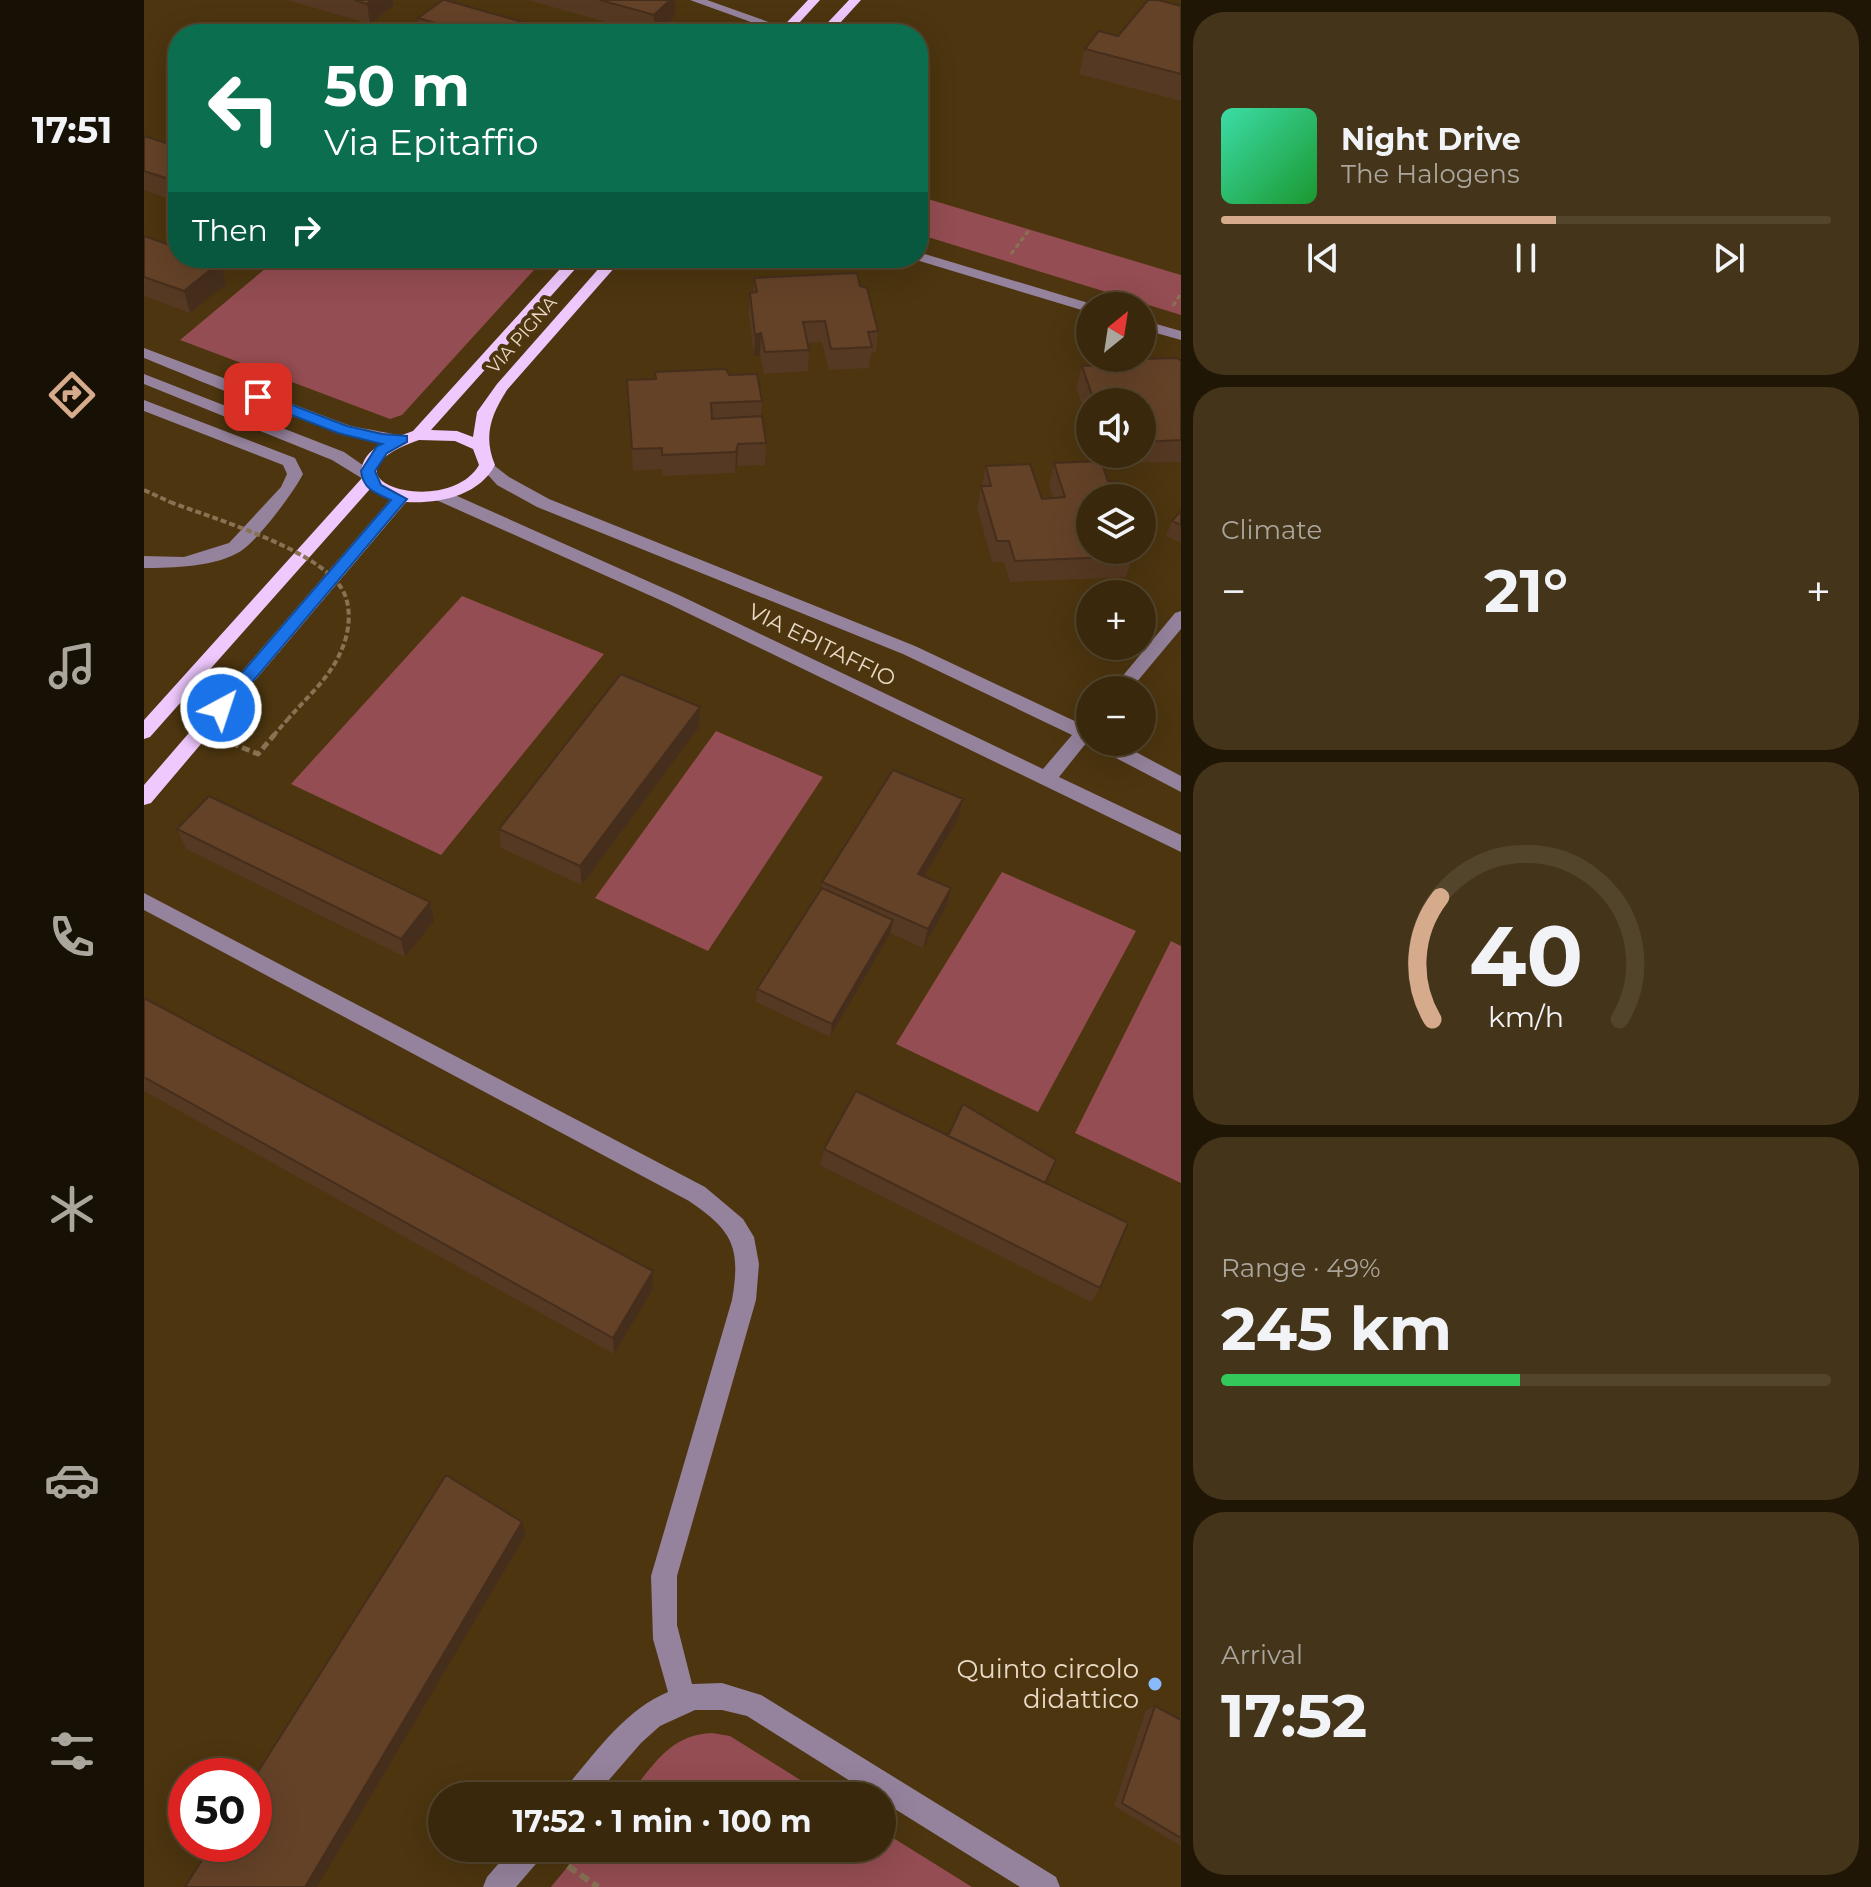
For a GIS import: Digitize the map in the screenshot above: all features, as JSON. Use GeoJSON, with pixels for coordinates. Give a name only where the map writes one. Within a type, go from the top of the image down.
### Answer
{"type":"FeatureCollection","features":[{"type":"Feature","properties":{"kind":"main road"},"geometry":{"type":"LineString","coordinates":[[792,24],[814,0]]}},
{"type":"Feature","properties":{"kind":"main road"},"geometry":{"type":"LineString","coordinates":[[832,24],[855,0]]}},
{"type":"Feature","properties":{"kind":"main road"},"geometry":{"type":"LineString","coordinates":[[144,732],[369,478],[373,459],[382,450],[410,437],[569,268]]}},
{"type":"Feature","properties":{"kind":"main road","name":"VIA PIGNA"},"geometry":{"type":"LineString","coordinates":[[484,457],[481,427],[485,412],[502,387],[607,268]]}},
{"type":"Feature","properties":{"kind":"main road","name":"VIA EPITAFFIO"},"geometry":{"type":"LineString","coordinates":[[400,499],[440,495],[476,481],[484,457],[457,436],[410,437]]}},
{"type":"Feature","properties":{"kind":"main road"},"geometry":{"type":"LineString","coordinates":[[144,798],[400,499],[387,494],[369,478]]}},
{"type":"Feature","properties":{"kind":"street"},"geometry":{"type":"LineString","coordinates":[[696,0],[762,24]]}},
{"type":"Feature","properties":{"kind":"street"},"geometry":{"type":"LineString","coordinates":[[928,259],[1076,304]]}},
{"type":"Feature","properties":{"kind":"street"},"geometry":{"type":"LineString","coordinates":[[1156,328],[1181,336]]}},
{"type":"Feature","properties":{"kind":"street","name":"VIA EPITAFFIO"},"geometry":{"type":"LineString","coordinates":[[144,353],[343,429],[382,439],[410,437]]}},
{"type":"Feature","properties":{"kind":"street"},"geometry":{"type":"LineString","coordinates":[[144,379],[338,456],[369,478]]}},
{"type":"Feature","properties":{"kind":"street"},"geometry":{"type":"LineString","coordinates":[[144,405],[289,462],[295,474],[288,489],[235,547],[185,563],[144,562]]}},
{"type":"Feature","properties":{"kind":"street"},"geometry":{"type":"LineString","coordinates":[[219,435],[240,417]]}},
{"type":"Feature","properties":{"kind":"street","name":"VIA EPITAFFIO"},"geometry":{"type":"LineString","coordinates":[[484,457],[503,481],[543,503],[909,650],[1076,727]]}},
{"type":"Feature","properties":{"kind":"street","name":"VIA EPITAFFIO"},"geometry":{"type":"LineString","coordinates":[[440,495],[675,600],[1181,844]]}},
{"type":"Feature","properties":{"kind":"street"},"geometry":{"type":"LineString","coordinates":[[1132,676],[1181,617]]}},
{"type":"Feature","properties":{"kind":"street"},"geometry":{"type":"LineString","coordinates":[[1046,779],[1076,749]]}},
{"type":"Feature","properties":{"kind":"street","name":"VIA EPITAFFIO"},"geometry":{"type":"LineString","coordinates":[[1130,756],[1181,785]]}},
{"type":"Feature","properties":{"kind":"street"},"geometry":{"type":"LineString","coordinates":[[144,901],[697,1194],[737,1225],[748,1248],[749,1274],[744,1300],[664,1576],[661,1608],[664,1644],[684,1699]]}},
{"type":"Feature","properties":{"kind":"street"},"geometry":{"type":"LineString","coordinates":[[589,1782],[642,1721],[669,1703],[699,1695],[726,1694],[752,1704],[1046,1887]]}},
{"type":"Feature","properties":{"kind":"street"},"geometry":{"type":"LineString","coordinates":[[497,1887],[519,1862]]}},
{"type":"Feature","properties":{"kind":"path"},"geometry":{"type":"LineString","coordinates":[[1006,261],[1030,229]]}},
{"type":"Feature","properties":{"kind":"path"},"geometry":{"type":"LineString","coordinates":[[144,490],[294,553],[322,570],[340,586],[348,608],[348,633],[336,662],[258,754]]}},
{"type":"Feature","properties":{"kind":"path"},"geometry":{"type":"LineString","coordinates":[[568,1866],[598,1887]]}},
{"type":"Feature","properties":{"kind":"shaded area"},"geometry":{"type":"Polygon","coordinates":[[[928,199],[1181,275],[1181,315],[1156,307],[1156,292],[1106,292],[928,237],[928,199]]]}},
{"type":"Feature","properties":{"kind":"shaded area"},"geometry":{"type":"Polygon","coordinates":[[[266,268],[536,268],[402,415],[390,419],[180,340],[266,268]]]}},
{"type":"Feature","properties":{"kind":"shaded area"},"geometry":{"type":"Polygon","coordinates":[[[462,596],[604,654],[441,855],[291,784],[462,596]]]}},
{"type":"Feature","properties":{"kind":"shaded area"},"geometry":{"type":"Polygon","coordinates":[[[716,731],[823,777],[708,951],[595,898],[716,731]]]}},
{"type":"Feature","properties":{"kind":"shaded area"},"geometry":{"type":"Polygon","coordinates":[[[1002,872],[1136,931],[1038,1112],[896,1044],[1002,872]]]}},
{"type":"Feature","properties":{"kind":"shaded area"},"geometry":{"type":"Polygon","coordinates":[[[1171,941],[1181,946],[1181,1183],[1075,1133],[1171,941]]]}},
{"type":"Feature","properties":{"kind":"shaded area"},"geometry":{"type":"Polygon","coordinates":[[[712,1733],[730,1736],[804,1782],[639,1782],[673,1746],[697,1735],[712,1733]]]}},
{"type":"Feature","properties":{"kind":"shaded area"},"geometry":{"type":"Polygon","coordinates":[[[896,1840],[972,1887],[551,1887],[572,1862],[896,1862],[896,1840]]]}},
{"type":"Feature","properties":{"kind":"building"},"geometry":{"type":"Polygon","coordinates":[[[443,0],[529,24],[439,24],[418,18],[443,0]]]}},
{"type":"Feature","properties":{"kind":"building"},"geometry":{"type":"Polygon","coordinates":[[[600,0],[670,0],[654,15],[600,0]]]}},
{"type":"Feature","properties":{"kind":"building"},"geometry":{"type":"Polygon","coordinates":[[[1148,0],[1181,6],[1181,74],[1085,49],[1099,31],[1118,36],[1148,0]]]}},
{"type":"Feature","properties":{"kind":"building"},"geometry":{"type":"Polygon","coordinates":[[[144,136],[168,144],[168,179],[144,171],[144,136]]]}},
{"type":"Feature","properties":{"kind":"building"},"geometry":{"type":"Polygon","coordinates":[[[144,236],[168,244],[168,268],[213,268],[184,291],[144,277],[144,236]]]}},
{"type":"Feature","properties":{"kind":"building"},"geometry":{"type":"Polygon","coordinates":[[[857,273],[860,286],[867,288],[878,331],[868,332],[872,347],[831,349],[825,321],[803,322],[809,350],[765,352],[761,333],[755,335],[750,293],[757,292],[754,278],[857,273]]]}},
{"type":"Feature","properties":{"kind":"building"},"geometry":{"type":"Polygon","coordinates":[[[1177,358],[1181,361],[1181,440],[1156,441],[1156,388],[1090,388],[1084,372],[1156,372],[1156,359],[1177,358]]]}},
{"type":"Feature","properties":{"kind":"building"},"geometry":{"type":"Polygon","coordinates":[[[726,369],[729,375],[757,374],[762,401],[711,403],[712,419],[762,416],[766,443],[738,444],[736,452],[662,455],[662,448],[632,449],[627,380],[656,379],[655,372],[726,369]]]}},
{"type":"Feature","properties":{"kind":"building"},"geometry":{"type":"Polygon","coordinates":[[[1076,462],[1076,468],[1103,468],[1108,481],[1120,484],[1076,484],[1076,558],[1015,561],[1009,541],[997,541],[981,486],[991,486],[986,466],[1030,464],[1042,499],[1065,497],[1054,463],[1076,462]]]}},
{"type":"Feature","properties":{"kind":"building"},"geometry":{"type":"Polygon","coordinates":[[[1181,511],[1181,525],[1172,521],[1181,511]]]}},
{"type":"Feature","properties":{"kind":"building"},"geometry":{"type":"Polygon","coordinates":[[[621,674],[700,707],[580,866],[499,829],[621,674]]]}},
{"type":"Feature","properties":{"kind":"building"},"geometry":{"type":"Polygon","coordinates":[[[893,770],[963,799],[918,874],[951,888],[928,929],[822,882],[893,770]]]}},
{"type":"Feature","properties":{"kind":"building"},"geometry":{"type":"Polygon","coordinates":[[[209,796],[430,902],[401,939],[177,829],[209,796]]]}},
{"type":"Feature","properties":{"kind":"building"},"geometry":{"type":"Polygon","coordinates":[[[822,888],[893,920],[832,1024],[757,989],[822,888]]]}},
{"type":"Feature","properties":{"kind":"building"},"geometry":{"type":"Polygon","coordinates":[[[144,998],[653,1271],[613,1338],[144,1077],[144,998]]]}},
{"type":"Feature","properties":{"kind":"building"},"geometry":{"type":"Polygon","coordinates":[[[856,1091],[1128,1223],[1100,1288],[824,1149],[856,1091]]]}},
{"type":"Feature","properties":{"kind":"building"},"geometry":{"type":"Polygon","coordinates":[[[963,1104],[1056,1160],[1045,1183],[948,1136],[963,1104]]]}},
{"type":"Feature","properties":{"kind":"building"},"geometry":{"type":"Polygon","coordinates":[[[446,1475],[522,1522],[305,1887],[185,1887],[201,1862],[272,1862],[272,1758],[267,1758],[446,1475]]]}},
{"type":"Feature","properties":{"kind":"building"},"geometry":{"type":"Polygon","coordinates":[[[1155,1706],[1181,1720],[1181,1838],[1122,1803],[1155,1706]]]}},
{"type":"Feature","properties":{"kind":"place","name":"Quinto circolo didattico"},"geometry":{"type":"Point","coordinates":[1155,1684]}},
{"type":"Feature","properties":{"kind":"route"},"geometry":{"type":"LineString","coordinates":[[221,708],[400,499],[376,488],[369,480],[368,471],[373,459],[382,450],[402,439],[361,435],[258,397]]}}]}
